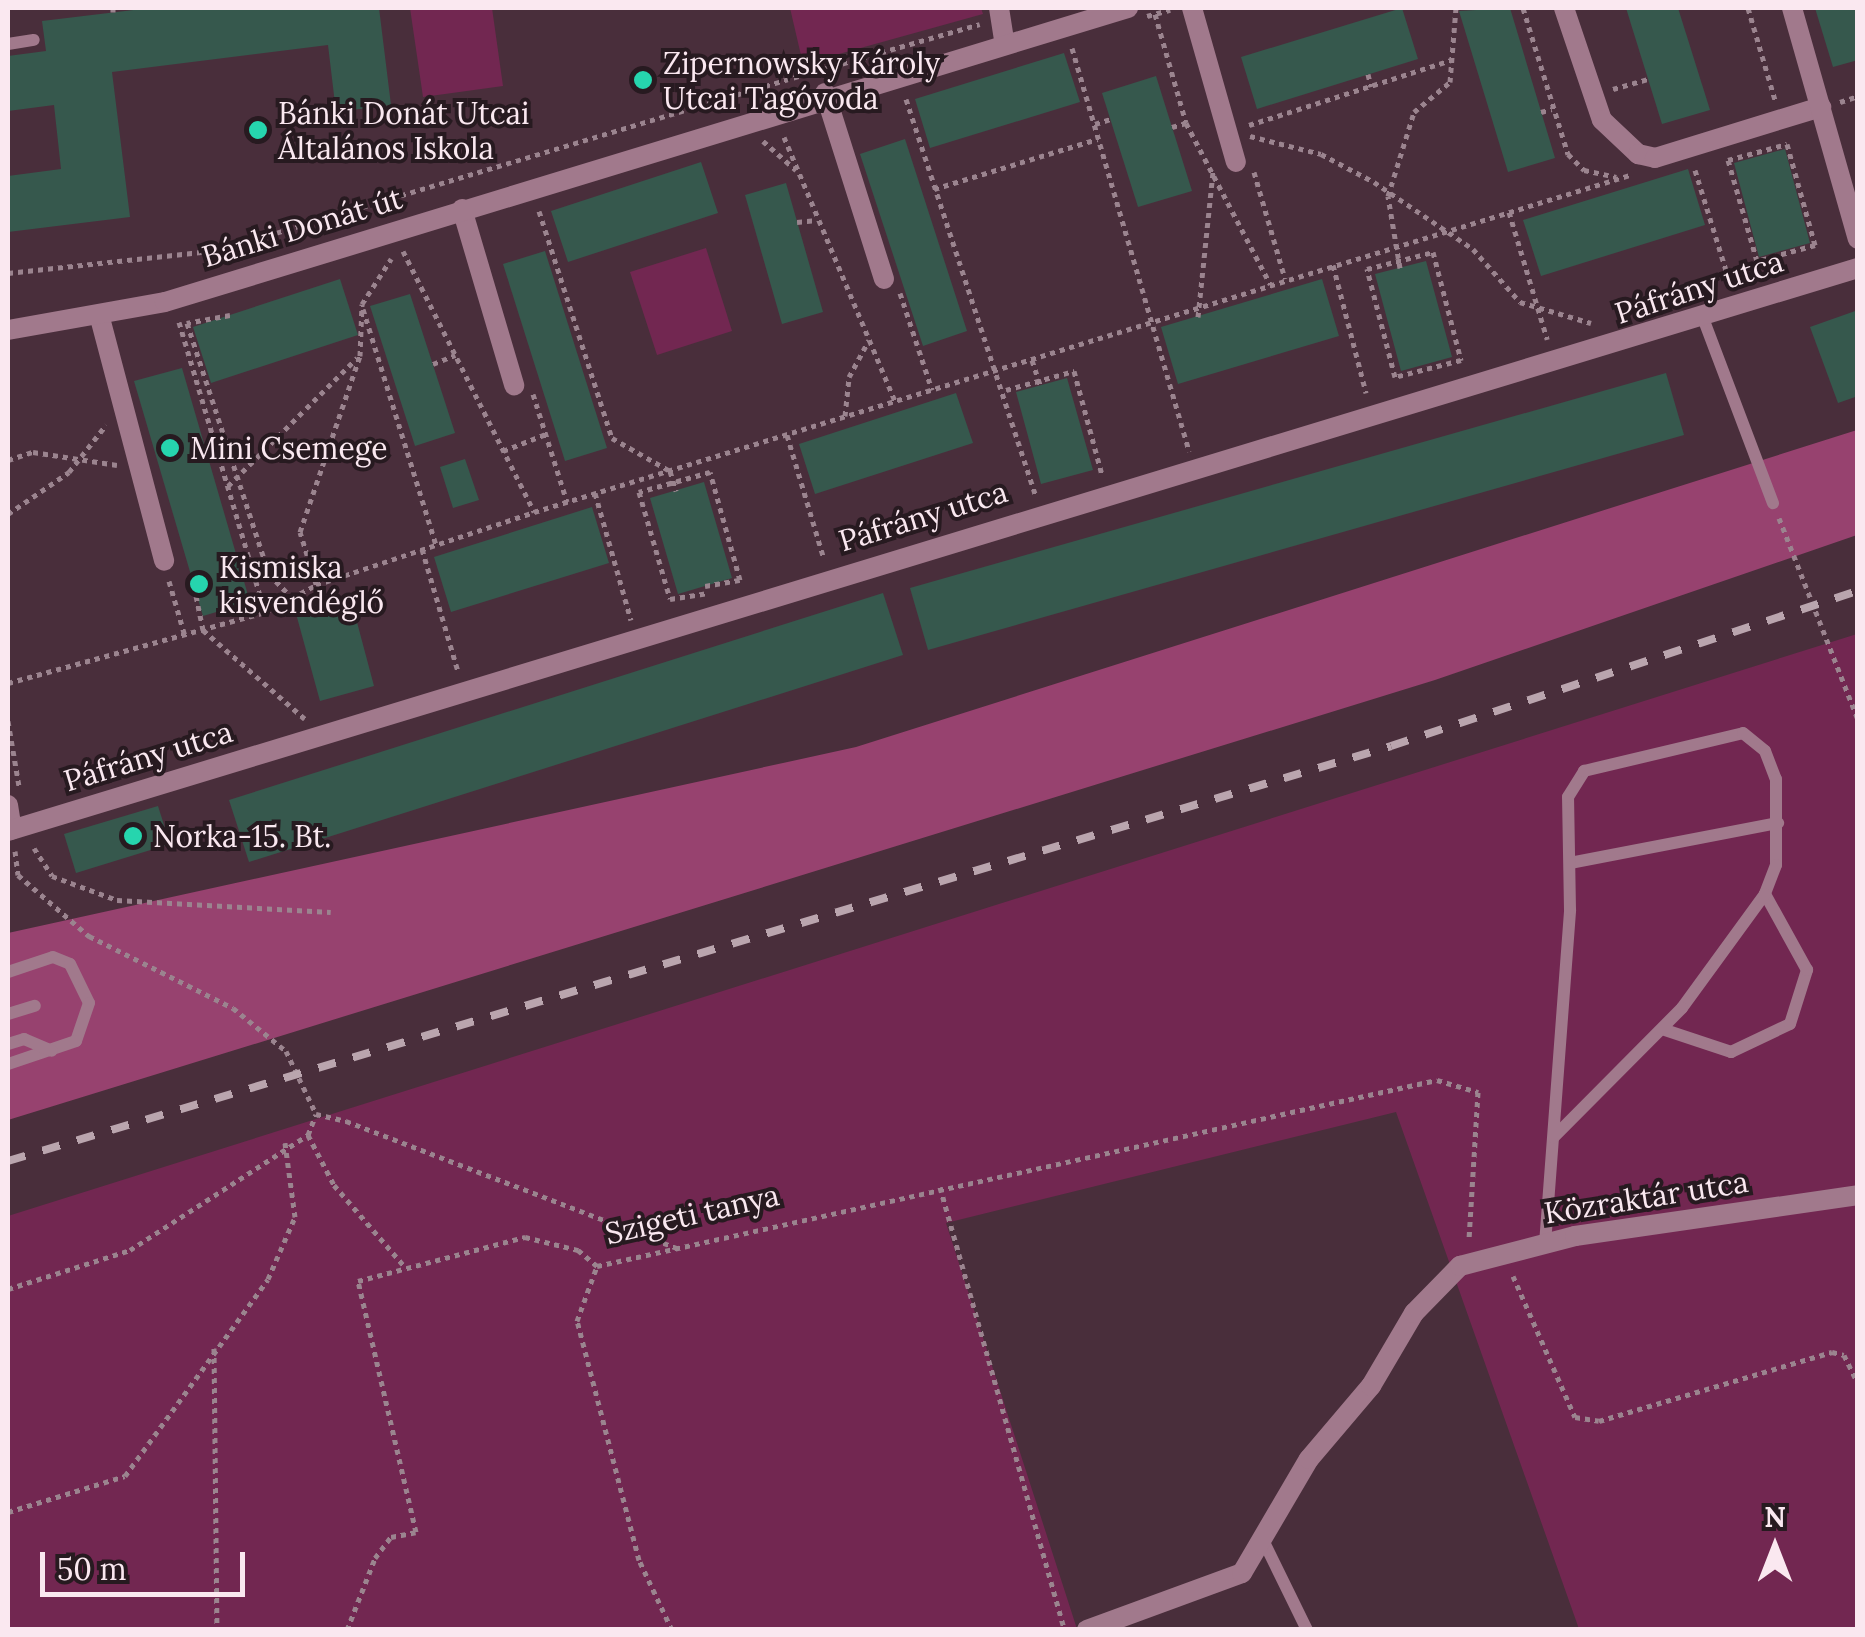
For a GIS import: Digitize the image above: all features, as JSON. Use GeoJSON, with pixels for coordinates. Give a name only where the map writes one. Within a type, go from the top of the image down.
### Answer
{"type":"FeatureCollection","features":[{"type":"Feature","properties":{"kind":"street","name":"Bánki Donát út"},"geometry":{"type":"LineString","coordinates":[[8,330],[100,318],[1004,39],[1128,8]]}},
{"type":"Feature","properties":{"kind":"street"},"geometry":{"type":"LineString","coordinates":[[1192,8],[1236,162]]}},
{"type":"Feature","properties":{"kind":"street"},"geometry":{"type":"LineString","coordinates":[[1564,8],[1602,120],[1638,154],[1654,158],[1821,107]]}},
{"type":"Feature","properties":{"kind":"street"},"geometry":{"type":"LineString","coordinates":[[1792,8],[1858,240]]}},
{"type":"Feature","properties":{"kind":"street"},"geometry":{"type":"LineString","coordinates":[[995,14],[1004,39]]}},
{"type":"Feature","properties":{"kind":"street"},"geometry":{"type":"LineString","coordinates":[[825,93],[891,283]]}},
{"type":"Feature","properties":{"kind":"street"},"geometry":{"type":"LineString","coordinates":[[462,209],[523,386]]}},
{"type":"Feature","properties":{"kind":"street","name":"Páfrány utca"},"geometry":{"type":"LineString","coordinates":[[15,829],[1038,503],[1702,318],[1858,268]]}},
{"type":"Feature","properties":{"kind":"street"},"geometry":{"type":"LineString","coordinates":[[100,318],[164,561]]}},
{"type":"Feature","properties":{"kind":"street"},"geometry":{"type":"LineString","coordinates":[[14,798],[15,829]]}},
{"type":"Feature","properties":{"kind":"street","name":"Közraktár utca"},"geometry":{"type":"LineString","coordinates":[[1454,1269],[1545,1244],[1858,1194]]}},
{"type":"Feature","properties":{"kind":"street"},"geometry":{"type":"LineString","coordinates":[[1086,1630],[1214,1590],[1242,1572],[1308,1459],[1454,1269]]}},
{"type":"Feature","properties":{"kind":"lane"},"geometry":{"type":"LineString","coordinates":[[8,44],[34,40]]}},
{"type":"Feature","properties":{"kind":"lane"},"geometry":{"type":"LineString","coordinates":[[1702,318],[1773,503]]}},
{"type":"Feature","properties":{"kind":"lane"},"geometry":{"type":"LineString","coordinates":[[1545,1244],[1570,862],[1568,797],[1584,771],[1743,733],[1776,779],[1778,823],[1765,894],[1662,1029],[1554,1137]]}},
{"type":"Feature","properties":{"kind":"lane"},"geometry":{"type":"LineString","coordinates":[[1570,862],[1778,823]]}},
{"type":"Feature","properties":{"kind":"lane"},"geometry":{"type":"LineString","coordinates":[[1662,1029],[1731,1052],[1790,1024],[1807,970],[1765,894]]}},
{"type":"Feature","properties":{"kind":"lane"},"geometry":{"type":"LineString","coordinates":[[8,972],[53,957],[83,982],[88,1024],[52,1051],[8,1064]]}},
{"type":"Feature","properties":{"kind":"lane"},"geometry":{"type":"LineString","coordinates":[[8,1014],[35,1006]]}},
{"type":"Feature","properties":{"kind":"lane"},"geometry":{"type":"LineString","coordinates":[[8,1044],[24,1039],[52,1051]]}},
{"type":"Feature","properties":{"kind":"lane"},"geometry":{"type":"LineString","coordinates":[[1262,1538],[1307,1630]]}},
{"type":"Feature","properties":{"kind":"path"},"geometry":{"type":"LineString","coordinates":[[1400,264],[1388,196],[1414,112],[1450,82],[1456,8]]}},
{"type":"Feature","properties":{"kind":"path"},"geometry":{"type":"LineString","coordinates":[[1523,8],[1568,154],[1584,170],[1619,178]]}},
{"type":"Feature","properties":{"kind":"path"},"geometry":{"type":"LineString","coordinates":[[1748,8],[1778,108]]}},
{"type":"Feature","properties":{"kind":"path"},"geometry":{"type":"LineString","coordinates":[[8,273],[219,250],[995,14]]}},
{"type":"Feature","properties":{"kind":"path"},"geometry":{"type":"LineString","coordinates":[[1155,14],[1186,123],[1280,292]]}},
{"type":"Feature","properties":{"kind":"path"},"geometry":{"type":"LineString","coordinates":[[1518,36],[1530,32]]}},
{"type":"Feature","properties":{"kind":"path"},"geometry":{"type":"LineString","coordinates":[[1069,36],[1191,459]]}},
{"type":"Feature","properties":{"kind":"path"},"geometry":{"type":"LineString","coordinates":[[1451,60],[1243,131],[1320,154],[1442,232],[1539,312],[1596,325]]}},
{"type":"Feature","properties":{"kind":"path"},"geometry":{"type":"LineString","coordinates":[[1368,74],[1371,87]]}},
{"type":"Feature","properties":{"kind":"path"},"geometry":{"type":"LineString","coordinates":[[1605,74],[1612,101]]}},
{"type":"Feature","properties":{"kind":"path"},"geometry":{"type":"LineString","coordinates":[[1609,90],[1648,79]]}},
{"type":"Feature","properties":{"kind":"path"},"geometry":{"type":"LineString","coordinates":[[902,87],[991,371],[1006,390],[1038,503]]}},
{"type":"Feature","properties":{"kind":"path"},"geometry":{"type":"LineString","coordinates":[[1306,93],[1310,106]]}},
{"type":"Feature","properties":{"kind":"path"},"geometry":{"type":"LineString","coordinates":[[1760,113],[1789,104]]}},
{"type":"Feature","properties":{"kind":"path"},"geometry":{"type":"LineString","coordinates":[[1542,112],[1552,109]]}},
{"type":"Feature","properties":{"kind":"path"},"geometry":{"type":"LineString","coordinates":[[774,110],[896,401]]}},
{"type":"Feature","properties":{"kind":"path"},"geometry":{"type":"LineString","coordinates":[[1095,124],[1110,118]]}},
{"type":"Feature","properties":{"kind":"path"},"geometry":{"type":"LineString","coordinates":[[1172,127],[1186,123]]}},
{"type":"Feature","properties":{"kind":"path"},"geometry":{"type":"LineString","coordinates":[[754,134],[798,172]]}},
{"type":"Feature","properties":{"kind":"path"},"geometry":{"type":"LineString","coordinates":[[934,189],[1100,139]]}},
{"type":"Feature","properties":{"kind":"path"},"geometry":{"type":"LineString","coordinates":[[1724,148],[1738,143]]}},
{"type":"Feature","properties":{"kind":"path"},"geometry":{"type":"LineString","coordinates":[[1787,144],[1815,245],[1757,261],[1728,160],[1787,144]]}},
{"type":"Feature","properties":{"kind":"path"},"geometry":{"type":"LineString","coordinates":[[1691,157],[1733,294],[1748,289]]}},
{"type":"Feature","properties":{"kind":"path"},"geometry":{"type":"LineString","coordinates":[[1198,316],[1195,307],[1213,171]]}},
{"type":"Feature","properties":{"kind":"path"},"geometry":{"type":"LineString","coordinates":[[8,683],[265,612],[316,585],[534,512],[1636,173]]}},
{"type":"Feature","properties":{"kind":"path"},"geometry":{"type":"LineString","coordinates":[[1564,195],[1568,206]]}},
{"type":"Feature","properties":{"kind":"path"},"geometry":{"type":"LineString","coordinates":[[537,203],[579,348],[612,438],[670,471],[676,490]]}},
{"type":"Feature","properties":{"kind":"path"},"geometry":{"type":"LineString","coordinates":[[1508,212],[1550,348]]}},
{"type":"Feature","properties":{"kind":"path"},"geometry":{"type":"LineString","coordinates":[[797,222],[818,220]]}},
{"type":"Feature","properties":{"kind":"path"},"geometry":{"type":"LineString","coordinates":[[937,240],[948,236]]}},
{"type":"Feature","properties":{"kind":"path"},"geometry":{"type":"LineString","coordinates":[[322,604],[300,532],[360,356],[362,304],[400,246],[534,512]]}},
{"type":"Feature","properties":{"kind":"path"},"geometry":{"type":"LineString","coordinates":[[1433,252],[1461,360],[1395,377],[1367,270],[1400,264],[1433,252]]}},
{"type":"Feature","properties":{"kind":"path"},"geometry":{"type":"LineString","coordinates":[[1332,265],[1368,400]]}},
{"type":"Feature","properties":{"kind":"path"},"geometry":{"type":"LineString","coordinates":[[891,283],[932,390]]}},
{"type":"Feature","properties":{"kind":"path"},"geometry":{"type":"LineString","coordinates":[[362,304],[389,378],[436,544]]}},
{"type":"Feature","properties":{"kind":"path"},"geometry":{"type":"LineString","coordinates":[[176,314],[265,612]]}},
{"type":"Feature","properties":{"kind":"path"},"geometry":{"type":"LineString","coordinates":[[230,315],[187,324],[269,574],[292,598]]}},
{"type":"Feature","properties":{"kind":"path"},"geometry":{"type":"LineString","coordinates":[[1582,338],[1599,334]]}},
{"type":"Feature","properties":{"kind":"path"},"geometry":{"type":"LineString","coordinates":[[842,430],[849,377],[869,340]]}},
{"type":"Feature","properties":{"kind":"path"},"geometry":{"type":"LineString","coordinates":[[1533,353],[1566,344]]}},
{"type":"Feature","properties":{"kind":"path"},"geometry":{"type":"LineString","coordinates":[[433,364],[455,355]]}},
{"type":"Feature","properties":{"kind":"path"},"geometry":{"type":"LineString","coordinates":[[228,486],[360,356]]}},
{"type":"Feature","properties":{"kind":"path"},"geometry":{"type":"LineString","coordinates":[[1032,358],[1039,383]]}},
{"type":"Feature","properties":{"kind":"path"},"geometry":{"type":"LineString","coordinates":[[1006,390],[1074,372],[1102,475]]}},
{"type":"Feature","properties":{"kind":"path"},"geometry":{"type":"LineString","coordinates":[[1430,382],[1464,372]]}},
{"type":"Feature","properties":{"kind":"path"},"geometry":{"type":"LineString","coordinates":[[523,386],[546,434],[567,502]]}},
{"type":"Feature","properties":{"kind":"path"},"geometry":{"type":"LineString","coordinates":[[1350,404],[1384,395]]}},
{"type":"Feature","properties":{"kind":"path"},"geometry":{"type":"LineString","coordinates":[[911,396],[915,406]]}},
{"type":"Feature","properties":{"kind":"path"},"geometry":{"type":"LineString","coordinates":[[8,514],[80,459],[122,402]]}},
{"type":"Feature","properties":{"kind":"path"},"geometry":{"type":"LineString","coordinates":[[503,451],[546,434]]}},
{"type":"Feature","properties":{"kind":"path"},"geometry":{"type":"LineString","coordinates":[[787,435],[824,560]]}},
{"type":"Feature","properties":{"kind":"path"},"geometry":{"type":"LineString","coordinates":[[1191,459],[1206,445]]}},
{"type":"Feature","properties":{"kind":"path"},"geometry":{"type":"LineString","coordinates":[[8,460],[33,452],[140,468]]}},
{"type":"Feature","properties":{"kind":"path"},"geometry":{"type":"LineString","coordinates":[[1171,455],[1191,459]]}},
{"type":"Feature","properties":{"kind":"path"},"geometry":{"type":"LineString","coordinates":[[1085,480],[1119,470]]}},
{"type":"Feature","properties":{"kind":"path"},"geometry":{"type":"LineString","coordinates":[[710,472],[740,580],[670,599],[639,492],[674,482],[710,472]]}},
{"type":"Feature","properties":{"kind":"path"},"geometry":{"type":"LineString","coordinates":[[1038,503],[1052,489]]}},
{"type":"Feature","properties":{"kind":"path"},"geometry":{"type":"LineString","coordinates":[[596,493],[631,620]]}},
{"type":"Feature","properties":{"kind":"path"},"geometry":{"type":"LineString","coordinates":[[1018,499],[1038,503]]}},
{"type":"Feature","properties":{"kind":"path"},"geometry":{"type":"LineString","coordinates":[[1773,503],[1858,720]]}},
{"type":"Feature","properties":{"kind":"path"},"geometry":{"type":"LineString","coordinates":[[548,508],[551,520]]}},
{"type":"Feature","properties":{"kind":"path"},"geometry":{"type":"LineString","coordinates":[[473,532],[476,543]]}},
{"type":"Feature","properties":{"kind":"path"},"geometry":{"type":"LineString","coordinates":[[422,549],[459,674]]}},
{"type":"Feature","properties":{"kind":"path"},"geometry":{"type":"LineString","coordinates":[[808,565],[842,554]]}},
{"type":"Feature","properties":{"kind":"path"},"geometry":{"type":"LineString","coordinates":[[164,561],[185,636]]}},
{"type":"Feature","properties":{"kind":"path"},"geometry":{"type":"LineString","coordinates":[[662,610],[758,580]]}},
{"type":"Feature","properties":{"kind":"path"},"geometry":{"type":"LineString","coordinates":[[194,586],[203,630],[307,721],[322,717]]}},
{"type":"Feature","properties":{"kind":"path"},"geometry":{"type":"LineString","coordinates":[[612,626],[646,615]]}},
{"type":"Feature","properties":{"kind":"path"},"geometry":{"type":"LineString","coordinates":[[441,679],[478,668]]}},
{"type":"Feature","properties":{"kind":"path"},"geometry":{"type":"LineString","coordinates":[[8,722],[14,798]]}},
{"type":"Feature","properties":{"kind":"path"},"geometry":{"type":"LineString","coordinates":[[15,829],[52,876],[116,900],[331,912]]}},
{"type":"Feature","properties":{"kind":"path"},"geometry":{"type":"LineString","coordinates":[[15,829],[18,875],[38,896],[90,936],[233,1008],[286,1051],[316,1114],[680,1249]]}},
{"type":"Feature","properties":{"kind":"path","name":"Szigeti tanya"},"geometry":{"type":"LineString","coordinates":[[672,1630],[639,1560],[578,1321],[597,1266],[940,1186],[1437,1080],[1478,1092],[1472,1229],[1454,1269]]}},
{"type":"Feature","properties":{"kind":"path"},"geometry":{"type":"LineString","coordinates":[[316,1114],[308,1135],[334,1185],[406,1268]]}},
{"type":"Feature","properties":{"kind":"path"},"geometry":{"type":"LineString","coordinates":[[8,1288],[130,1250],[226,1192],[285,1142],[308,1135]]}},
{"type":"Feature","properties":{"kind":"path"},"geometry":{"type":"LineString","coordinates":[[8,1512],[126,1476],[214,1346],[268,1278],[295,1217],[285,1142]]}},
{"type":"Feature","properties":{"kind":"path"},"geometry":{"type":"LineString","coordinates":[[940,1186],[1065,1630]]}},
{"type":"Feature","properties":{"kind":"path"},"geometry":{"type":"LineString","coordinates":[[347,1630],[375,1558],[391,1537],[416,1532],[358,1281],[525,1237],[578,1250],[597,1266]]}},
{"type":"Feature","properties":{"kind":"path"},"geometry":{"type":"LineString","coordinates":[[1504,1254],[1575,1417],[1599,1421],[1832,1352],[1844,1355],[1858,1384]]}},
{"type":"Feature","properties":{"kind":"path"},"geometry":{"type":"LineString","coordinates":[[214,1346],[217,1630]]}},
{"type":"Feature","properties":{"kind":"shaded area"},"geometry":{"type":"Polygon","coordinates":[[[410,8],[492,8],[503,86],[423,97],[410,8]]]}},
{"type":"Feature","properties":{"kind":"shaded area"},"geometry":{"type":"Polygon","coordinates":[[[790,8],[981,8],[983,14],[803,64],[790,8]]]}},
{"type":"Feature","properties":{"kind":"shaded area"},"geometry":{"type":"Polygon","coordinates":[[[706,248],[732,331],[657,355],[630,272],[706,248]]]}},
{"type":"Feature","properties":{"kind":"shaded area"},"geometry":{"type":"Polygon","coordinates":[[[1857,430],[1857,535],[1435,680],[8,1120],[8,933],[856,747],[1857,430]]]}},
{"type":"Feature","properties":{"kind":"shaded area"},"geometry":{"type":"Polygon","coordinates":[[[1857,634],[1857,1629],[1579,1629],[1396,1112],[946,1223],[1077,1629],[8,1630],[8,1216],[1857,634]]]}},
{"type":"Feature","properties":{"kind":"building","name":"Bánki Donát Utcai Általános Iskola"},"geometry":{"type":"Polygon","coordinates":[[[150,8],[379,8],[391,105],[336,112],[328,45],[112,72],[130,217],[8,232],[8,176],[61,169],[54,105],[8,111],[8,56],[46,51],[42,21],[150,8]]]}},
{"type":"Feature","properties":{"kind":"building"},"geometry":{"type":"Polygon","coordinates":[[[1402,8],[1418,59],[1257,109],[1241,57],[1402,8]]]}},
{"type":"Feature","properties":{"kind":"building"},"geometry":{"type":"Polygon","coordinates":[[[1510,8],[1555,158],[1508,172],[1459,11],[1510,8]]]}},
{"type":"Feature","properties":{"kind":"building"},"geometry":{"type":"Polygon","coordinates":[[[1626,8],[1678,8],[1710,110],[1662,124],[1626,8]]]}},
{"type":"Feature","properties":{"kind":"building"},"geometry":{"type":"Polygon","coordinates":[[[1815,8],[1858,8],[1858,60],[1833,67],[1815,8]]]}},
{"type":"Feature","properties":{"kind":"building"},"geometry":{"type":"Polygon","coordinates":[[[1064,53],[1080,102],[930,148],[915,99],[1064,53]]]}},
{"type":"Feature","properties":{"kind":"building"},"geometry":{"type":"Polygon","coordinates":[[[1156,76],[1192,191],[1138,207],[1102,93],[1156,76]]]}},
{"type":"Feature","properties":{"kind":"building"},"geometry":{"type":"Polygon","coordinates":[[[905,139],[967,331],[923,346],[860,154],[905,139]]]}},
{"type":"Feature","properties":{"kind":"building"},"geometry":{"type":"Polygon","coordinates":[[[1785,149],[1810,243],[1759,257],[1734,163],[1785,149]]]}},
{"type":"Feature","properties":{"kind":"building"},"geometry":{"type":"Polygon","coordinates":[[[701,162],[718,213],[568,262],[551,211],[701,162]]]}},
{"type":"Feature","properties":{"kind":"building"},"geometry":{"type":"Polygon","coordinates":[[[1688,169],[1705,225],[1541,276],[1523,220],[1688,169]]]}},
{"type":"Feature","properties":{"kind":"building"},"geometry":{"type":"Polygon","coordinates":[[[786,183],[823,312],[782,324],[745,195],[786,183]]]}},
{"type":"Feature","properties":{"kind":"building"},"geometry":{"type":"Polygon","coordinates":[[[545,251],[607,448],[565,461],[503,264],[545,251]]]}},
{"type":"Feature","properties":{"kind":"building"},"geometry":{"type":"Polygon","coordinates":[[[1426,261],[1452,357],[1401,371],[1375,274],[1426,261]]]}},
{"type":"Feature","properties":{"kind":"building"},"geometry":{"type":"Polygon","coordinates":[[[340,279],[358,335],[211,383],[193,327],[340,279]]]}},
{"type":"Feature","properties":{"kind":"building"},"geometry":{"type":"Polygon","coordinates":[[[1322,279],[1339,336],[1178,384],[1161,327],[1322,279]]]}},
{"type":"Feature","properties":{"kind":"building"},"geometry":{"type":"Polygon","coordinates":[[[410,294],[455,433],[415,446],[370,306],[410,294]]]}},
{"type":"Feature","properties":{"kind":"building"},"geometry":{"type":"Polygon","coordinates":[[[1858,310],[1858,396],[1838,403],[1810,327],[1858,310]]]}},
{"type":"Feature","properties":{"kind":"building"},"geometry":{"type":"Polygon","coordinates":[[[182,368],[250,602],[203,616],[134,381],[182,368]]]}},
{"type":"Feature","properties":{"kind":"building"},"geometry":{"type":"Polygon","coordinates":[[[1666,373],[1684,435],[928,650],[910,588],[1666,373]]]}},
{"type":"Feature","properties":{"kind":"building"},"geometry":{"type":"Polygon","coordinates":[[[1067,378],[1093,470],[1041,484],[1016,392],[1067,378]]]}},
{"type":"Feature","properties":{"kind":"building"},"geometry":{"type":"Polygon","coordinates":[[[956,393],[973,443],[815,494],[799,444],[956,393]]]}},
{"type":"Feature","properties":{"kind":"building"},"geometry":{"type":"Polygon","coordinates":[[[465,459],[479,500],[453,508],[440,467],[465,459]]]}},
{"type":"Feature","properties":{"kind":"building"},"geometry":{"type":"Polygon","coordinates":[[[704,482],[732,578],[678,594],[650,498],[704,482]]]}},
{"type":"Feature","properties":{"kind":"building"},"geometry":{"type":"Polygon","coordinates":[[[592,507],[609,563],[451,612],[434,557],[592,507]]]}},
{"type":"Feature","properties":{"kind":"building"},"geometry":{"type":"Polygon","coordinates":[[[883,593],[903,655],[249,862],[229,800],[883,593]]]}},
{"type":"Feature","properties":{"kind":"building"},"geometry":{"type":"Polygon","coordinates":[[[350,596],[374,686],[320,701],[295,610],[350,596]]]}},
{"type":"Feature","properties":{"kind":"building"},"geometry":{"type":"Polygon","coordinates":[[[158,806],[170,844],[76,873],[64,834],[158,806]]]}},
{"type":"Feature","properties":{"kind":"railway"},"geometry":{"type":"LineString","coordinates":[[8,1161],[1391,746],[1858,591]]}},
{"type":"Feature","properties":{"kind":"place","name":"Zipernowsky Károly Utcai Tagóvoda"},"geometry":{"type":"Point","coordinates":[643,80]}},
{"type":"Feature","properties":{"kind":"place","name":"Bánki Donát Utcai Általános Iskola"},"geometry":{"type":"Point","coordinates":[258,130]}},
{"type":"Feature","properties":{"kind":"place","name":"Mini Csemege"},"geometry":{"type":"Point","coordinates":[170,448]}},
{"type":"Feature","properties":{"kind":"place","name":"Kismiska kisvendéglő"},"geometry":{"type":"Point","coordinates":[199,584]}},
{"type":"Feature","properties":{"kind":"place","name":"Norka-15. Bt."},"geometry":{"type":"Point","coordinates":[133,836]}}]}
